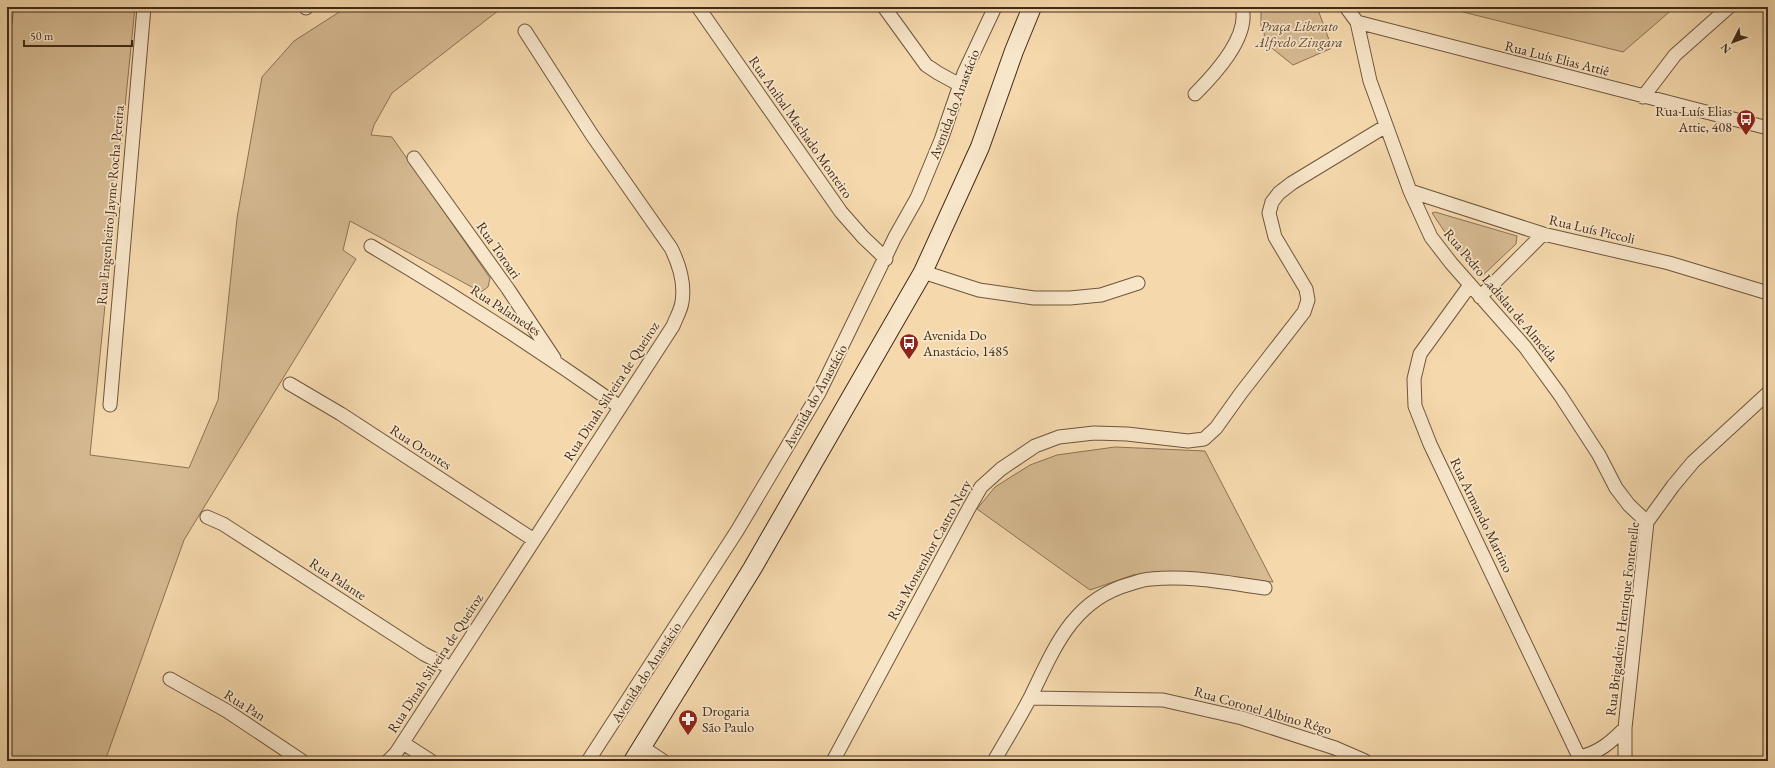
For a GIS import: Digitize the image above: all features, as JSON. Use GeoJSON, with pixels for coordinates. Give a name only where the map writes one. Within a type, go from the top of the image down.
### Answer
{"type":"FeatureCollection","features":[{"type":"Feature","properties":{"kind":"main road"},"geometry":{"type":"LineString","coordinates":[[637,754],[752,569],[923,272],[980,147],[1014,51],[1032,7]]}},
{"type":"Feature","properties":{"kind":"street","name":"Rua Engenheiro Jayme Rocha Pereira"},"geometry":{"type":"LineString","coordinates":[[110,405],[144,7]]}},
{"type":"Feature","properties":{"kind":"street","name":"Rua Anibal Machado Monteiro"},"geometry":{"type":"LineString","coordinates":[[698,7],[841,212],[862,237],[886,259]]}},
{"type":"Feature","properties":{"kind":"street"},"geometry":{"type":"LineString","coordinates":[[884,7],[926,65],[960,84]]}},
{"type":"Feature","properties":{"kind":"street","name":"Avenida do Anastácio"},"geometry":{"type":"LineString","coordinates":[[588,761],[737,531],[801,425],[836,360],[886,259],[895,237],[917,198],[941,140],[960,84],[995,7]]}},
{"type":"Feature","properties":{"kind":"street"},"geometry":{"type":"LineString","coordinates":[[1195,94],[1220,68],[1233,47],[1241,28],[1244,12],[1242,7]]}},
{"type":"Feature","properties":{"kind":"street"},"geometry":{"type":"LineString","coordinates":[[1346,7],[1357,22]]}},
{"type":"Feature","properties":{"kind":"street"},"geometry":{"type":"LineString","coordinates":[[1643,97],[1675,55],[1729,7]]}},
{"type":"Feature","properties":{"kind":"street","name":"Rua Luís Elias Attiê"},"geometry":{"type":"LineString","coordinates":[[1357,22],[1768,128]]}},
{"type":"Feature","properties":{"kind":"street","name":"Rua Pedro Ladislau de Almeida"},"geometry":{"type":"LineString","coordinates":[[1357,22],[1370,81],[1410,192],[1431,237],[1442,253],[1470,286],[1525,347],[1560,395],[1599,455],[1616,488],[1629,505],[1647,522]]}},
{"type":"Feature","properties":{"kind":"street","name":"Rua Dinah Silveira de Queiroz"},"geometry":{"type":"LineString","coordinates":[[388,761],[402,743],[673,326],[682,303],[681,278],[678,262],[667,243],[596,142],[525,32]]}},
{"type":"Feature","properties":{"kind":"street","name":"Rua Monsenhor Castro Nery"},"geometry":{"type":"LineString","coordinates":[[833,761],[933,572],[981,487],[1001,469],[1035,446],[1059,437],[1094,433],[1127,434],[1188,441],[1204,439],[1216,428],[1241,393],[1304,312],[1308,300],[1306,290],[1275,237],[1269,213],[1272,202],[1279,193],[1292,183],[1386,126]]}},
{"type":"Feature","properties":{"kind":"street","name":"Rua Toroari"},"geometry":{"type":"LineString","coordinates":[[414,158],[508,289],[557,362]]}},
{"type":"Feature","properties":{"kind":"street","name":"Rua Luís Piccoli"},"geometry":{"type":"LineString","coordinates":[[1410,192],[1543,234],[1669,263],[1768,294]]}},
{"type":"Feature","properties":{"kind":"street"},"geometry":{"type":"LineString","coordinates":[[1480,297],[1543,234]]}},
{"type":"Feature","properties":{"kind":"street","name":"Rua Palamedes"},"geometry":{"type":"LineString","coordinates":[[371,246],[452,293],[557,362],[620,406]]}},
{"type":"Feature","properties":{"kind":"street"},"geometry":{"type":"LineString","coordinates":[[923,272],[979,290],[1034,298],[1070,298],[1101,295],[1138,283]]}},
{"type":"Feature","properties":{"kind":"street","name":"Rua Armando Martino"},"geometry":{"type":"LineString","coordinates":[[1470,286],[1420,354],[1414,379],[1415,406],[1430,444],[1580,759]]}},
{"type":"Feature","properties":{"kind":"street","name":"Rua Orontes"},"geometry":{"type":"LineString","coordinates":[[290,384],[341,414],[534,540]]}},
{"type":"Feature","properties":{"kind":"street","name":"Rua Brigadeiro Henrique Fontenelle"},"geometry":{"type":"LineString","coordinates":[[1625,761],[1625,728],[1647,522],[1673,486],[1693,462],[1768,393]]}},
{"type":"Feature","properties":{"kind":"street","name":"Rua Palante"},"geometry":{"type":"LineString","coordinates":[[207,517],[223,524],[424,654],[451,668]]}},
{"type":"Feature","properties":{"kind":"street"},"geometry":{"type":"LineString","coordinates":[[994,761],[1030,698],[1051,653],[1066,629],[1084,609],[1111,589],[1149,579],[1170,578],[1201,579],[1265,588]]}},
{"type":"Feature","properties":{"kind":"street","name":"Rua Pan"},"geometry":{"type":"LineString","coordinates":[[170,679],[227,712],[302,761]]}},
{"type":"Feature","properties":{"kind":"street","name":"Rua Coronel Albino Rêgo"},"geometry":{"type":"LineString","coordinates":[[1030,698],[1163,700],[1242,718],[1335,748],[1365,761]]}},
{"type":"Feature","properties":{"kind":"street","name":"Rua Brigadeiro Henrique Fontenelle"},"geometry":{"type":"LineString","coordinates":[[1580,759],[1602,748],[1625,728]]}},
{"type":"Feature","properties":{"kind":"street"},"geometry":{"type":"LineString","coordinates":[[402,743],[431,761]]}},
{"type":"Feature","properties":{"kind":"street"},"geometry":{"type":"LineString","coordinates":[[637,754],[663,761]]}},
{"type":"Feature","properties":{"kind":"green space"},"geometry":{"type":"Polygon","coordinates":[[[14,7],[135,7],[90,455],[189,468],[218,400],[237,218],[262,77],[294,41],[347,7],[503,7],[392,93],[374,125],[371,135],[392,137],[490,278],[488,287],[481,292],[350,221],[343,250],[356,259],[184,540],[105,761],[7,761],[7,62],[14,7]]]}},
{"type":"Feature","properties":{"kind":"green space","name":"Praça Liberato Alfredo Zingara"},"geometry":{"type":"Polygon","coordinates":[[[1261,7],[1317,7],[1332,48],[1293,65],[1263,41],[1264,33],[1261,26],[1261,7]]]}},
{"type":"Feature","properties":{"kind":"green space"},"geometry":{"type":"Polygon","coordinates":[[[1443,7],[1675,7],[1623,52],[1443,7]]]}},
{"type":"Feature","properties":{"kind":"green space"},"geometry":{"type":"Polygon","coordinates":[[[1435,212],[1517,236],[1516,244],[1481,277],[1453,244],[1432,213],[1435,212]]]}},
{"type":"Feature","properties":{"kind":"green space"},"geometry":{"type":"Polygon","coordinates":[[[1115,447],[1205,451],[1273,582],[1158,572],[1133,575],[1090,590],[977,509],[995,487],[1030,465],[1057,455],[1115,447]]]}},
{"type":"Feature","properties":{"kind":"place","name":"Rua Luís Elias Attie, 408"},"geometry":{"type":"Point","coordinates":[1746,136]}},
{"type":"Feature","properties":{"kind":"place","name":"Avenida Do Anastácio, 1485"},"geometry":{"type":"Point","coordinates":[909,360]}},
{"type":"Feature","properties":{"kind":"place","name":"Drogaria São Paulo"},"geometry":{"type":"Point","coordinates":[688,736]}}]}
